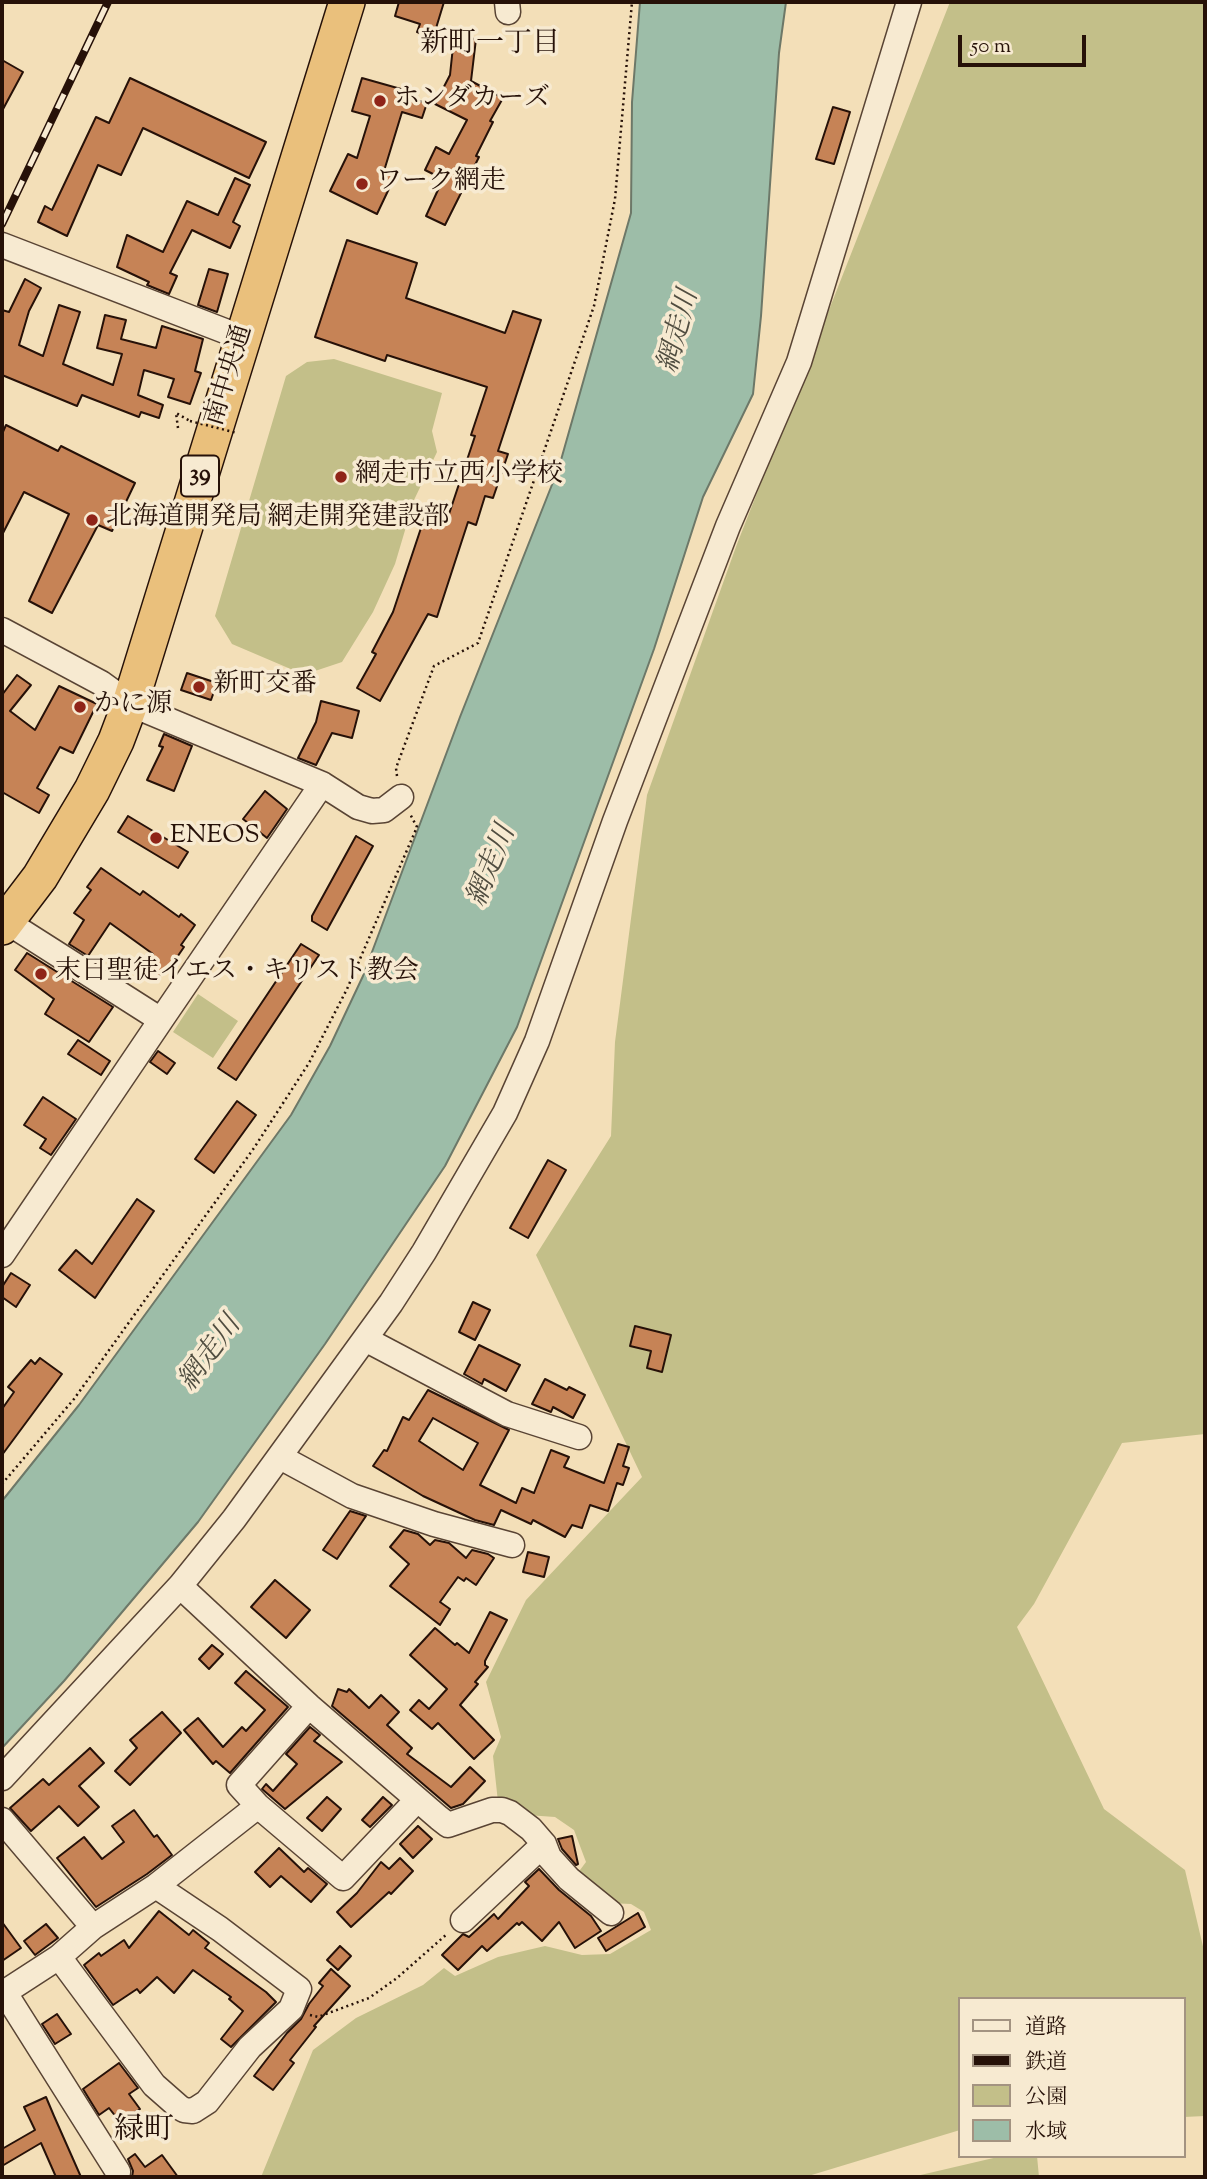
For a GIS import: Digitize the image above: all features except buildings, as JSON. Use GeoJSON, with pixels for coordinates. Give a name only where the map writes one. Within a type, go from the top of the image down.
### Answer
{"type":"FeatureCollection","features":[{"type":"Feature","properties":{"kind":"highway","name":"南中央通"},"geometry":{"type":"LineString","coordinates":[[4,924],[40,877],[92,790],[117,741],[346,2]]}},
{"type":"Feature","properties":{"kind":"street"},"geometry":{"type":"LineString","coordinates":[[2,1778],[180,1586],[280,1457],[424,1252],[505,1113],[537,1041],[615,821],[723,539],[799,362],[909,2]]}},
{"type":"Feature","properties":{"kind":"street"},"geometry":{"type":"LineString","coordinates":[[2,246],[243,338]]}},
{"type":"Feature","properties":{"kind":"street"},"geometry":{"type":"LineString","coordinates":[[4,637],[102,683],[130,704],[322,784],[358,807],[372,811],[384,810],[401,797]]}},
{"type":"Feature","properties":{"kind":"street"},"geometry":{"type":"LineString","coordinates":[[2,1255],[322,784]]}},
{"type":"Feature","properties":{"kind":"street"},"geometry":{"type":"LineString","coordinates":[[4,924],[161,1020]]}},
{"type":"Feature","properties":{"kind":"street"},"geometry":{"type":"LineString","coordinates":[[365,1339],[507,1414],[579,1437]]}},
{"type":"Feature","properties":{"kind":"street"},"geometry":{"type":"LineString","coordinates":[[280,1457],[352,1496],[434,1524],[512,1545]]}},
{"type":"Feature","properties":{"kind":"street"},"geometry":{"type":"LineString","coordinates":[[180,1586],[309,1706],[448,1825],[492,1810],[502,1810],[531,1829],[544,1844],[549,1857],[569,1878],[611,1913]]}},
{"type":"Feature","properties":{"kind":"street"},"geometry":{"type":"LineString","coordinates":[[309,1706],[239,1785],[258,1806],[343,1878],[417,1800]]}},
{"type":"Feature","properties":{"kind":"street"},"geometry":{"type":"LineString","coordinates":[[118,2172],[3,1993],[59,1957],[93,1927],[156,1886],[258,1806]]}},
{"type":"Feature","properties":{"kind":"street"},"geometry":{"type":"LineString","coordinates":[[2,1820],[93,1927]]}},
{"type":"Feature","properties":{"kind":"street"},"geometry":{"type":"LineString","coordinates":[[463,1920],[544,1844]]}},
{"type":"Feature","properties":{"kind":"street"},"geometry":{"type":"LineString","coordinates":[[59,1957],[154,2085],[184,2110],[193,2111],[207,2102],[250,2047],[291,2009],[299,1989],[156,1886]]}},
{"type":"Feature","properties":{"kind":"path"},"geometry":{"type":"LineString","coordinates":[[401,797],[396,768],[434,666],[478,643],[594,306],[615,199],[632,2]]}},
{"type":"Feature","properties":{"kind":"path"},"geometry":{"type":"LineString","coordinates":[[178,428],[176,413],[190,421],[236,433]]}},
{"type":"Feature","properties":{"kind":"path"},"geometry":{"type":"LineString","coordinates":[[2,1484],[74,1399],[254,1149],[309,1063],[347,989],[416,827]]}},
{"type":"Feature","properties":{"kind":"path"},"geometry":{"type":"LineString","coordinates":[[293,2003],[309,2015],[318,2017],[369,1998],[397,1978],[463,1920]]}},
{"type":"Feature","properties":{"kind":"green space"},"geometry":{"type":"Polygon","coordinates":[[[950,2],[1205,2],[1205,1434],[1122,1443],[1034,1604],[1017,1627],[1104,1809],[1185,1870],[1205,1955],[1205,2116],[1186,2117],[1186,1997],[958,1997],[958,2131],[805,2177],[261,2177],[313,2050],[356,2018],[423,1985],[444,1968],[455,1976],[498,1957],[545,1946],[582,1955],[610,1954],[651,1930],[644,1912],[631,1904],[609,1903],[577,1874],[586,1862],[574,1830],[555,1817],[527,1815],[498,1802],[493,1756],[501,1737],[486,1682],[526,1600],[642,1477],[536,1255],[611,1136],[615,1042],[647,795],[737,544],[950,2]]]}},
{"type":"Feature","properties":{"kind":"green space"},"geometry":{"type":"Polygon","coordinates":[[[334,359],[442,393],[432,431],[437,452],[414,500],[395,564],[373,612],[342,662],[312,672],[293,670],[232,644],[215,616],[286,376],[307,362],[334,359]]]}},
{"type":"Feature","properties":{"kind":"green space"},"geometry":{"type":"Polygon","coordinates":[[[198,994],[238,1021],[213,1058],[173,1032],[198,994]]]}},
{"type":"Feature","properties":{"kind":"green space"},"geometry":{"type":"Polygon","coordinates":[[[993,2158],[1037,2158],[1039,2177],[912,2177],[993,2158]]]}},
{"type":"Feature","properties":{"kind":"water","name":"網走川"},"geometry":{"type":"Polygon","coordinates":[[[640,2],[786,2],[779,53],[753,394],[703,497],[654,649],[517,1027],[445,1166],[325,1344],[198,1522],[64,1681],[2,1748],[2,1501],[79,1405],[291,1115],[330,1046],[363,976],[460,717],[559,467],[631,213],[632,102],[640,2]]]}},
{"type":"Feature","properties":{"kind":"railway"},"geometry":{"type":"LineString","coordinates":[[2,224],[108,2]]}},
{"type":"Feature","properties":{"kind":"place","name":"ホンダカーズ"},"geometry":{"type":"Point","coordinates":[380,101]}},
{"type":"Feature","properties":{"kind":"place","name":"ワーク網走"},"geometry":{"type":"Point","coordinates":[362,184]}},
{"type":"Feature","properties":{"kind":"place","name":"網走市立西小学校"},"geometry":{"type":"Point","coordinates":[341,477]}},
{"type":"Feature","properties":{"kind":"place","name":"北海道開発局 網走開発建設部"},"geometry":{"type":"Point","coordinates":[92,520]}},
{"type":"Feature","properties":{"kind":"place","name":"新町交番"},"geometry":{"type":"Point","coordinates":[199,687]}},
{"type":"Feature","properties":{"kind":"place","name":"かに源"},"geometry":{"type":"Point","coordinates":[80,707]}},
{"type":"Feature","properties":{"kind":"place","name":"ENEOS"},"geometry":{"type":"Point","coordinates":[156,838]}},
{"type":"Feature","properties":{"kind":"place","name":"末日聖徒イエス・キリスト教会"},"geometry":{"type":"Point","coordinates":[41,974]}},
{"type":"Feature","properties":{"kind":"district","name":"新町一丁目"},"geometry":{"type":"Point","coordinates":[490,46]}},
{"type":"Feature","properties":{"kind":"district","name":"緑町"},"geometry":{"type":"Point","coordinates":[144,2133]}}]}
